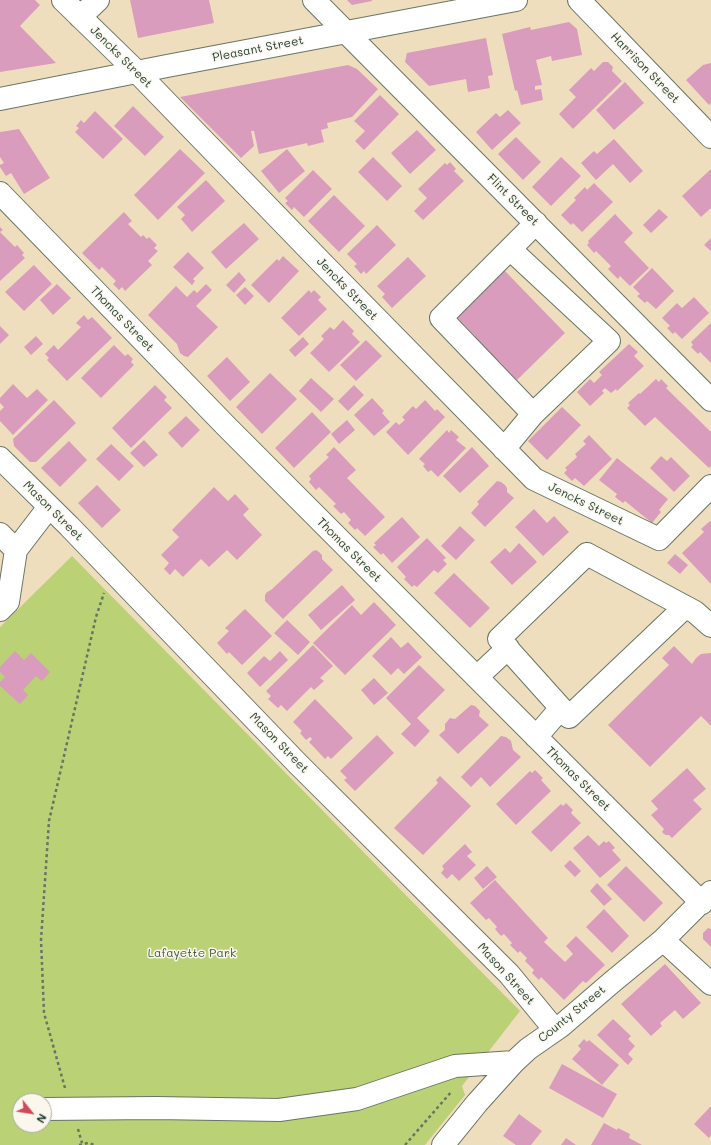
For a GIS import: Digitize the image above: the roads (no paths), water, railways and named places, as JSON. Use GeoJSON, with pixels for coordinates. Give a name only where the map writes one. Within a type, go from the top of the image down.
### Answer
{"type":"FeatureCollection","features":[{"type":"Feature","properties":{"kind":"street","name":"Jencks Street"},"geometry":{"type":"LineString","coordinates":[[63,0],[137,72],[534,480],[659,539],[711,486]]}},
{"type":"Feature","properties":{"kind":"street"},"geometry":{"type":"LineString","coordinates":[[80,17],[98,0]]}},
{"type":"Feature","properties":{"kind":"street","name":"Flint Street"},"geometry":{"type":"LineString","coordinates":[[314,0],[711,400]]}},
{"type":"Feature","properties":{"kind":"street","name":"Harrison Street"},"geometry":{"type":"LineString","coordinates":[[579,0],[711,137]]}},
{"type":"Feature","properties":{"kind":"street","name":"Pleasant Street"},"geometry":{"type":"LineString","coordinates":[[0,99],[502,1]]}},
{"type":"Feature","properties":{"kind":"street","name":"Thomas Street"},"geometry":{"type":"LineString","coordinates":[[0,193],[231,432],[536,737],[706,898]]}},
{"type":"Feature","properties":{"kind":"street"},"geometry":{"type":"LineString","coordinates":[[533,414],[441,318],[536,223]]}},
{"type":"Feature","properties":{"kind":"street"},"geometry":{"type":"LineString","coordinates":[[504,449],[533,414],[609,341],[510,249]]}},
{"type":"Feature","properties":{"kind":"street","name":"Mason Street"},"geometry":{"type":"LineString","coordinates":[[0,458],[50,507],[297,763],[509,974],[555,1030]]}},
{"type":"Feature","properties":{"kind":"street"},"geometry":{"type":"LineString","coordinates":[[0,610],[8,602],[16,550],[50,507]]}},
{"type":"Feature","properties":{"kind":"street"},"geometry":{"type":"LineString","coordinates":[[0,534],[16,550]]}},
{"type":"Feature","properties":{"kind":"street"},"geometry":{"type":"LineString","coordinates":[[685,607],[569,717],[499,639],[587,554],[695,612],[711,626]]}},
{"type":"Feature","properties":{"kind":"street"},"geometry":{"type":"LineString","coordinates":[[477,677],[508,648]]}},
{"type":"Feature","properties":{"kind":"street"},"geometry":{"type":"LineString","coordinates":[[536,737],[561,708]]}},
{"type":"Feature","properties":{"kind":"street","name":"County Street"},"geometry":{"type":"LineString","coordinates":[[444,1145],[477,1103],[514,1062],[664,940],[706,898]]}},
{"type":"Feature","properties":{"kind":"street"},"geometry":{"type":"LineString","coordinates":[[664,940],[711,984]]}},
{"type":"Feature","properties":{"kind":"street"},"geometry":{"type":"LineString","coordinates":[[52,1109],[156,1108],[279,1110],[357,1099],[455,1066],[514,1062]]}},
{"type":"Feature","properties":{"kind":"park label","name":"Lafayette Park"},"geometry":{"type":"Point","coordinates":[192,953]}}]}
